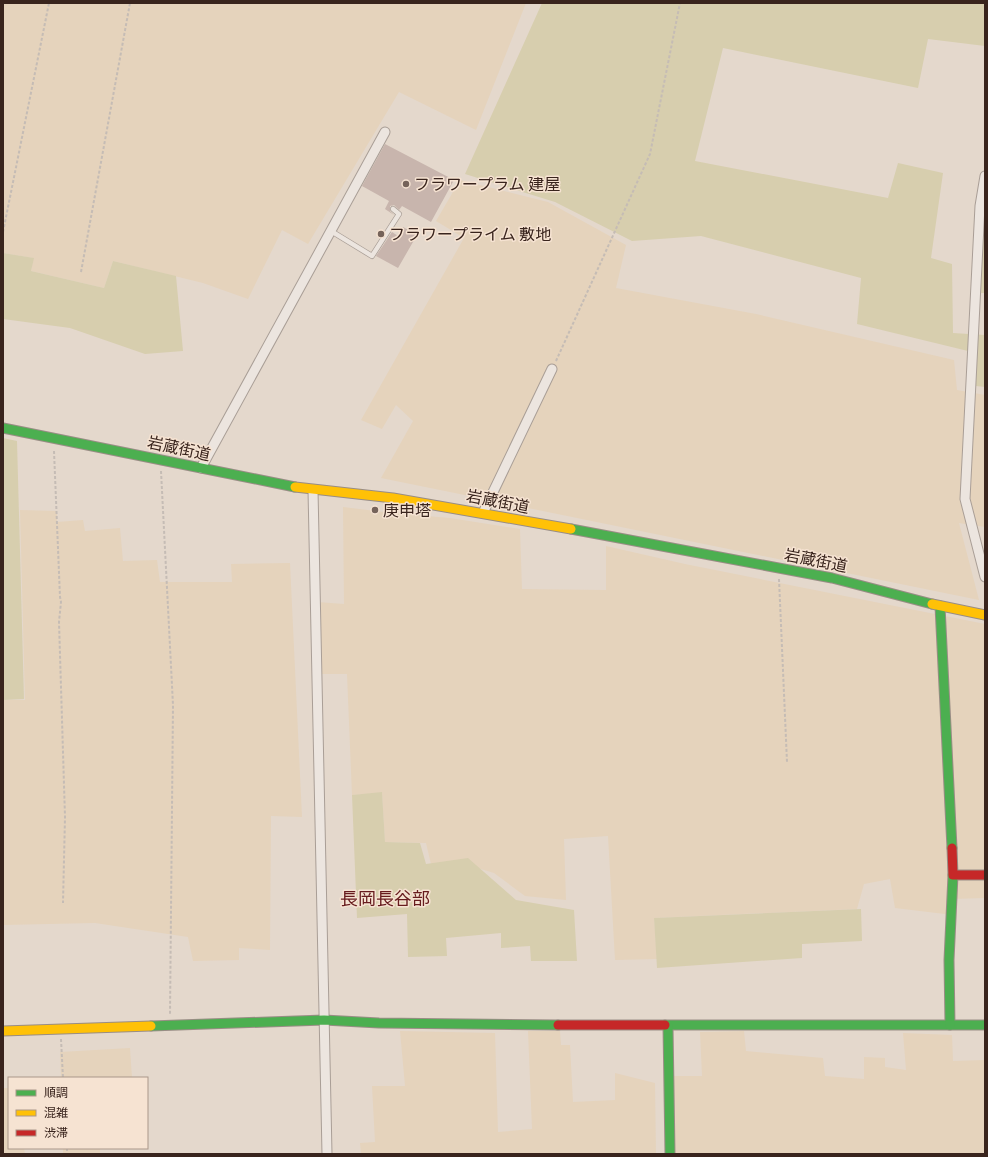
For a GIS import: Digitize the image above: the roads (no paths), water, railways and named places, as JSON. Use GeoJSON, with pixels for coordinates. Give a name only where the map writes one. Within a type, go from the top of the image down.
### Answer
{"type":"FeatureCollection","features":[{"type":"Feature","properties":{"kind":"street"},"geometry":{"type":"LineString","coordinates":[[201,468],[385,132]]}},
{"type":"Feature","properties":{"kind":"street"},"geometry":{"type":"LineString","coordinates":[[985,176],[966,499],[985,577]]}},
{"type":"Feature","properties":{"kind":"street"},"geometry":{"type":"LineString","coordinates":[[483,513],[552,369]]}},
{"type":"Feature","properties":{"kind":"street","name":"岩蔵街道"},"geometry":{"type":"LineString","coordinates":[[3,428],[313,490],[393,498],[483,513],[832,578],[940,606],[985,615]]}},
{"type":"Feature","properties":{"kind":"street"},"geometry":{"type":"LineString","coordinates":[[313,490],[327,1154]]}},
{"type":"Feature","properties":{"kind":"street"},"geometry":{"type":"LineString","coordinates":[[940,606],[954,874],[949,960],[950,1025]]}},
{"type":"Feature","properties":{"kind":"street"},"geometry":{"type":"LineString","coordinates":[[954,874],[985,876]]}},
{"type":"Feature","properties":{"kind":"street"},"geometry":{"type":"LineString","coordinates":[[3,1031],[324,1020],[379,1023],[668,1026],[985,1025]]}},
{"type":"Feature","properties":{"kind":"street"},"geometry":{"type":"LineString","coordinates":[[668,1026],[670,1154]]}},
{"type":"Feature","properties":{"kind":"lane"},"geometry":{"type":"LineString","coordinates":[[331,231],[372,256],[399,214],[393,209]]}},
{"type":"Feature","properties":{"kind":"place","name":"フラワープラム 建屋"},"geometry":{"type":"Point","coordinates":[406,184]}},
{"type":"Feature","properties":{"kind":"place","name":"フラワープライム 敷地"},"geometry":{"type":"Point","coordinates":[381,234]}},
{"type":"Feature","properties":{"kind":"place","name":"庚申塔"},"geometry":{"type":"Point","coordinates":[375,510]}},
{"type":"Feature","properties":{"kind":"district","name":"長岡長谷部"},"geometry":{"type":"Point","coordinates":[385,899]}}]}
